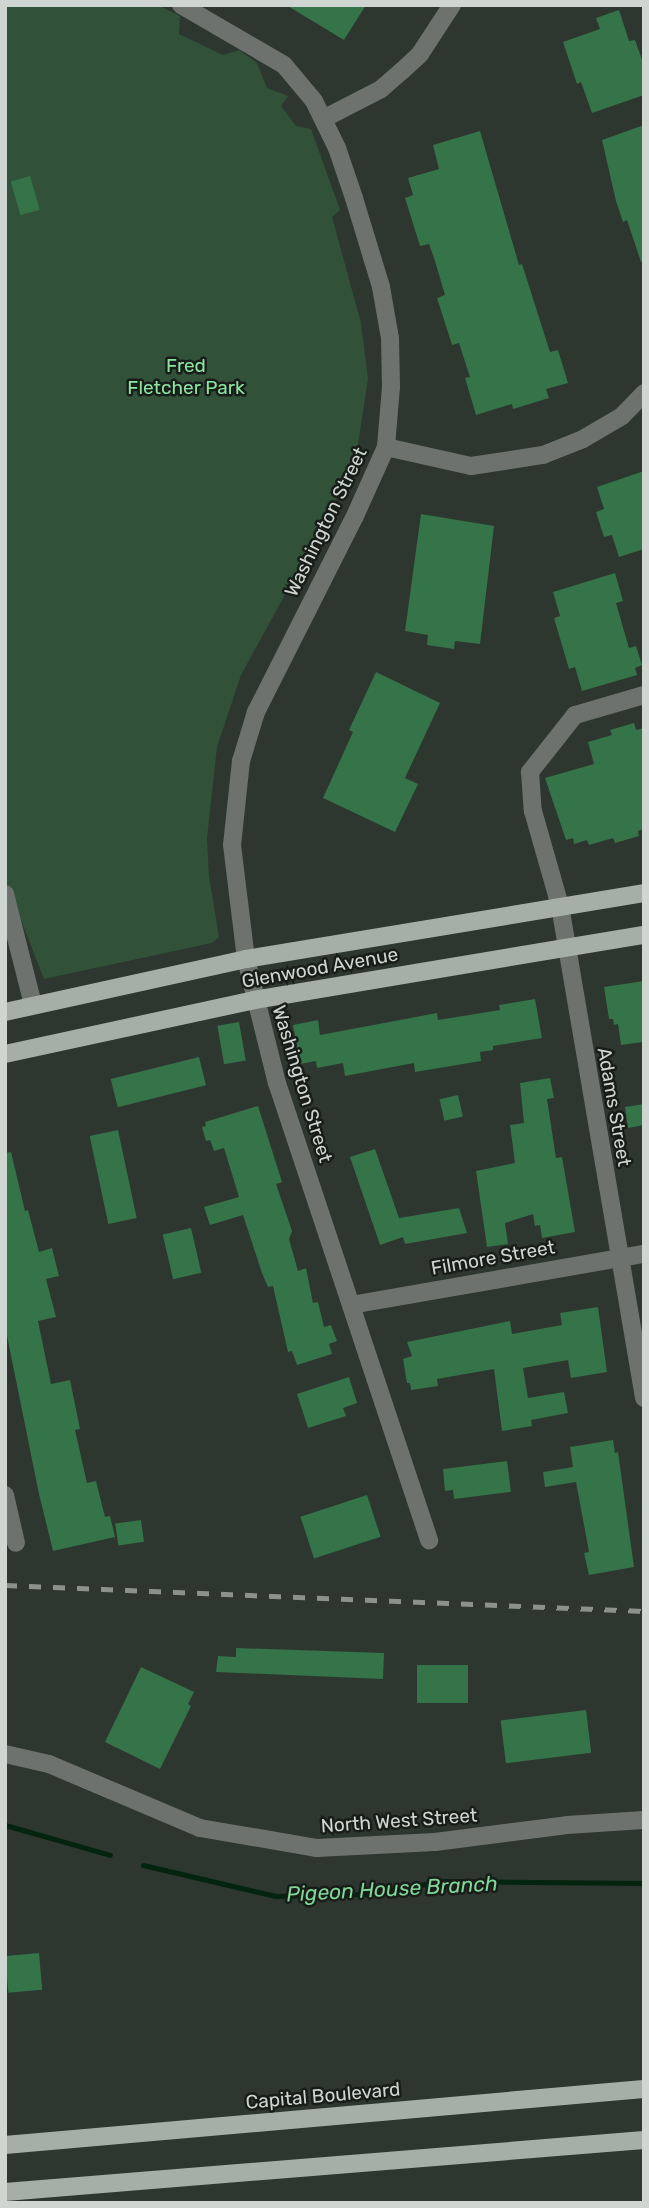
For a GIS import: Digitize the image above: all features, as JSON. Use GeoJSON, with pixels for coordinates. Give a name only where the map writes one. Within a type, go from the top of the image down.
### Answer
{"type":"FeatureCollection","features":[{"type":"Feature","properties":{"kind":"main road","name":"Glenwood Avenue"},"geometry":{"type":"LineString","coordinates":[[5,1012],[246,959],[644,892]]}},
{"type":"Feature","properties":{"kind":"main road","name":"Glenwood Avenue"},"geometry":{"type":"LineString","coordinates":[[5,1054],[254,1000],[644,935]]}},
{"type":"Feature","properties":{"kind":"main road","name":"Capital Boulevard"},"geometry":{"type":"LineString","coordinates":[[5,2145],[644,2089]]}},
{"type":"Feature","properties":{"kind":"main road"},"geometry":{"type":"LineString","coordinates":[[5,2192],[644,2140]]}},
{"type":"Feature","properties":{"kind":"street","name":"Washington Street"},"geometry":{"type":"LineString","coordinates":[[181,5],[284,65],[314,101],[354,198],[381,287],[390,338],[391,387],[386,447],[355,516],[256,712],[242,761],[232,845],[246,959],[254,1000],[277,1083],[429,1539]]}},
{"type":"Feature","properties":{"kind":"street"},"geometry":{"type":"LineString","coordinates":[[323,119],[381,89],[403,70],[420,54],[452,5]]}},
{"type":"Feature","properties":{"kind":"street","name":"Washington Street"},"geometry":{"type":"LineString","coordinates":[[386,447],[471,466],[543,455],[583,439],[622,416],[644,393]]}},
{"type":"Feature","properties":{"kind":"street","name":"Adams Street"},"geometry":{"type":"LineString","coordinates":[[644,695],[575,715],[530,772],[533,811],[560,906],[644,1398]]}},
{"type":"Feature","properties":{"kind":"street"},"geometry":{"type":"LineString","coordinates":[[5,894],[33,1005]]}},
{"type":"Feature","properties":{"kind":"street","name":"Filmore Street"},"geometry":{"type":"LineString","coordinates":[[351,1305],[644,1254]]}},
{"type":"Feature","properties":{"kind":"street"},"geometry":{"type":"LineString","coordinates":[[5,1495],[16,1543]]}},
{"type":"Feature","properties":{"kind":"street","name":"North West Street"},"geometry":{"type":"LineString","coordinates":[[5,1754],[49,1765],[200,1828],[317,1849],[435,1842],[567,1825],[644,1820]]}},
{"type":"Feature","properties":{"kind":"green space","name":"Fred Fletcher Park"},"geometry":{"type":"Polygon","coordinates":[[[5,5],[158,5],[180,16],[179,34],[223,55],[239,50],[257,63],[267,88],[288,96],[281,106],[296,126],[311,129],[340,210],[332,217],[361,323],[368,379],[356,457],[329,514],[241,675],[217,747],[207,838],[209,876],[219,937],[212,943],[44,979],[5,879],[5,5]]]}},
{"type":"Feature","properties":{"kind":"building"},"geometry":{"type":"Polygon","coordinates":[[[286,5],[366,5],[344,40],[286,5]]]}},
{"type":"Feature","properties":{"kind":"building"},"geometry":{"type":"Polygon","coordinates":[[[619,10],[629,41],[635,40],[644,65],[644,95],[592,113],[581,82],[577,84],[563,42],[600,29],[596,18],[619,10]]]}},
{"type":"Feature","properties":{"kind":"building"},"geometry":{"type":"Polygon","coordinates":[[[644,125],[644,261],[641,262],[627,220],[623,222],[616,201],[602,140],[644,125]]]}},
{"type":"Feature","properties":{"kind":"building"},"geometry":{"type":"Polygon","coordinates":[[[480,131],[519,265],[522,264],[550,352],[558,350],[568,383],[546,389],[549,398],[513,409],[512,404],[476,415],[465,378],[470,377],[459,343],[452,345],[437,298],[445,295],[435,261],[429,244],[420,246],[405,198],[413,195],[408,178],[439,169],[433,145],[480,131]]]}},
{"type":"Feature","properties":{"kind":"building"},"geometry":{"type":"Polygon","coordinates":[[[30,176],[40,210],[20,215],[11,182],[30,176]]]}},
{"type":"Feature","properties":{"kind":"building"},"geometry":{"type":"Polygon","coordinates":[[[644,471],[644,549],[619,557],[612,535],[604,537],[596,512],[604,509],[597,487],[644,471]]]}},
{"type":"Feature","properties":{"kind":"building"},"geometry":{"type":"Polygon","coordinates":[[[421,514],[494,526],[480,644],[455,641],[454,649],[427,645],[428,635],[405,631],[421,514]]]}},
{"type":"Feature","properties":{"kind":"building"},"geometry":{"type":"Polygon","coordinates":[[[615,573],[623,601],[616,603],[629,648],[636,646],[642,665],[635,668],[637,675],[582,691],[575,667],[569,669],[554,618],[560,616],[553,592],[615,573]]]}},
{"type":"Feature","properties":{"kind":"building"},"geometry":{"type":"Polygon","coordinates":[[[376,672],[440,703],[405,778],[418,784],[395,832],[323,798],[353,732],[349,730],[376,672]]]}},
{"type":"Feature","properties":{"kind":"building"},"geometry":{"type":"Polygon","coordinates":[[[634,723],[636,730],[644,728],[644,829],[638,831],[639,836],[615,843],[613,838],[589,845],[587,840],[574,844],[573,838],[566,840],[545,778],[594,764],[588,742],[612,735],[610,730],[634,723]]]}},
{"type":"Feature","properties":{"kind":"building"},"geometry":{"type":"Polygon","coordinates":[[[644,981],[643,1042],[621,1045],[618,1024],[614,1025],[613,1019],[609,1019],[604,987],[644,981]]]}},
{"type":"Feature","properties":{"kind":"building"},"geometry":{"type":"Polygon","coordinates":[[[535,999],[542,1038],[493,1046],[493,1050],[480,1052],[481,1061],[415,1072],[414,1063],[345,1076],[343,1063],[317,1068],[316,1061],[300,1064],[293,1025],[318,1020],[320,1035],[437,1013],[438,1020],[500,1010],[499,1005],[535,999]]]}},
{"type":"Feature","properties":{"kind":"building"},"geometry":{"type":"Polygon","coordinates":[[[239,1022],[246,1060],[224,1064],[217,1026],[239,1022]]]}},
{"type":"Feature","properties":{"kind":"building"},"geometry":{"type":"Polygon","coordinates":[[[199,1057],[206,1085],[118,1107],[111,1079],[199,1057]]]}},
{"type":"Feature","properties":{"kind":"building"},"geometry":{"type":"Polygon","coordinates":[[[550,1078],[554,1098],[547,1099],[556,1158],[562,1157],[575,1232],[542,1238],[540,1225],[535,1226],[533,1214],[505,1223],[508,1244],[487,1247],[476,1171],[515,1163],[510,1125],[524,1123],[520,1083],[550,1078]]]}},
{"type":"Feature","properties":{"kind":"building"},"geometry":{"type":"Polygon","coordinates":[[[458,1095],[463,1116],[444,1121],[439,1099],[458,1095]]]}},
{"type":"Feature","properties":{"kind":"building"},"geometry":{"type":"Polygon","coordinates":[[[644,1104],[644,1125],[628,1128],[625,1107],[644,1104]]]}},
{"type":"Feature","properties":{"kind":"building"},"geometry":{"type":"Polygon","coordinates":[[[258,1106],[282,1182],[276,1184],[292,1231],[289,1239],[298,1271],[306,1268],[313,1303],[318,1302],[324,1327],[331,1325],[337,1341],[329,1344],[332,1354],[297,1365],[292,1351],[288,1352],[273,1286],[268,1287],[262,1273],[243,1215],[210,1225],[204,1207],[239,1197],[224,1148],[214,1151],[210,1140],[206,1141],[202,1127],[206,1126],[205,1122],[258,1106]]]}},
{"type":"Feature","properties":{"kind":"building"},"geometry":{"type":"Polygon","coordinates":[[[118,1130],[137,1218],[108,1224],[90,1136],[118,1130]]]}},
{"type":"Feature","properties":{"kind":"building"},"geometry":{"type":"Polygon","coordinates":[[[375,1149],[399,1218],[459,1208],[467,1233],[405,1244],[403,1237],[380,1245],[350,1157],[375,1149]]]}},
{"type":"Feature","properties":{"kind":"building"},"geometry":{"type":"Polygon","coordinates":[[[11,1152],[25,1211],[28,1210],[39,1252],[52,1248],[59,1276],[46,1279],[56,1317],[38,1321],[51,1384],[70,1380],[80,1429],[75,1430],[87,1483],[96,1481],[105,1517],[110,1516],[115,1537],[53,1551],[5,1326],[5,1153],[11,1152]]]}},
{"type":"Feature","properties":{"kind":"building"},"geometry":{"type":"Polygon","coordinates":[[[191,1228],[201,1273],[173,1279],[163,1235],[191,1228]]]}},
{"type":"Feature","properties":{"kind":"building"},"geometry":{"type":"Polygon","coordinates":[[[598,1307],[607,1372],[571,1378],[568,1360],[523,1368],[528,1398],[564,1392],[568,1413],[531,1420],[532,1426],[502,1431],[494,1369],[437,1379],[438,1386],[411,1390],[410,1383],[407,1383],[403,1359],[412,1356],[407,1342],[510,1321],[512,1334],[562,1325],[560,1313],[598,1307]]]}},
{"type":"Feature","properties":{"kind":"building"},"geometry":{"type":"Polygon","coordinates":[[[349,1377],[357,1403],[343,1408],[346,1416],[308,1428],[297,1394],[349,1377]]]}},
{"type":"Feature","properties":{"kind":"building"},"geometry":{"type":"Polygon","coordinates":[[[613,1440],[615,1453],[618,1452],[634,1567],[589,1575],[584,1553],[589,1552],[576,1482],[545,1487],[543,1472],[573,1467],[570,1447],[613,1440]]]}},
{"type":"Feature","properties":{"kind":"building"},"geometry":{"type":"Polygon","coordinates":[[[507,1461],[511,1492],[454,1499],[453,1490],[445,1491],[443,1469],[507,1461]]]}},
{"type":"Feature","properties":{"kind":"building"},"geometry":{"type":"Polygon","coordinates":[[[367,1495],[381,1537],[314,1558],[300,1517],[367,1495]]]}},
{"type":"Feature","properties":{"kind":"building"},"geometry":{"type":"Polygon","coordinates":[[[141,1520],[144,1542],[118,1545],[115,1524],[141,1520]]]}},
{"type":"Feature","properties":{"kind":"building"},"geometry":{"type":"Polygon","coordinates":[[[236,1648],[384,1653],[383,1679],[216,1672],[218,1656],[236,1657],[236,1648]]]}},
{"type":"Feature","properties":{"kind":"building"},"geometry":{"type":"Polygon","coordinates":[[[417,1665],[468,1665],[468,1703],[417,1703],[417,1665]]]}},
{"type":"Feature","properties":{"kind":"building"},"geometry":{"type":"Polygon","coordinates":[[[141,1667],[194,1692],[188,1704],[191,1706],[160,1769],[105,1742],[141,1667]]]}},
{"type":"Feature","properties":{"kind":"building"},"geometry":{"type":"Polygon","coordinates":[[[586,1710],[591,1753],[506,1763],[501,1720],[586,1710]]]}},
{"type":"Feature","properties":{"kind":"building"},"geometry":{"type":"Polygon","coordinates":[[[39,1953],[42,1990],[8,1993],[5,1956],[39,1953]]]}},
{"type":"Feature","properties":{"kind":"waterway","name":"Pigeon House Branch"},"geometry":{"type":"LineString","coordinates":[[5,1825],[110,1855]]}},
{"type":"Feature","properties":{"kind":"waterway","name":"Pigeon House Branch"},"geometry":{"type":"LineString","coordinates":[[143,1865],[275,1896],[368,1894],[443,1881],[644,1883]]}},
{"type":"Feature","properties":{"kind":"railway"},"geometry":{"type":"LineString","coordinates":[[5,1585],[644,1611]]}}]}
